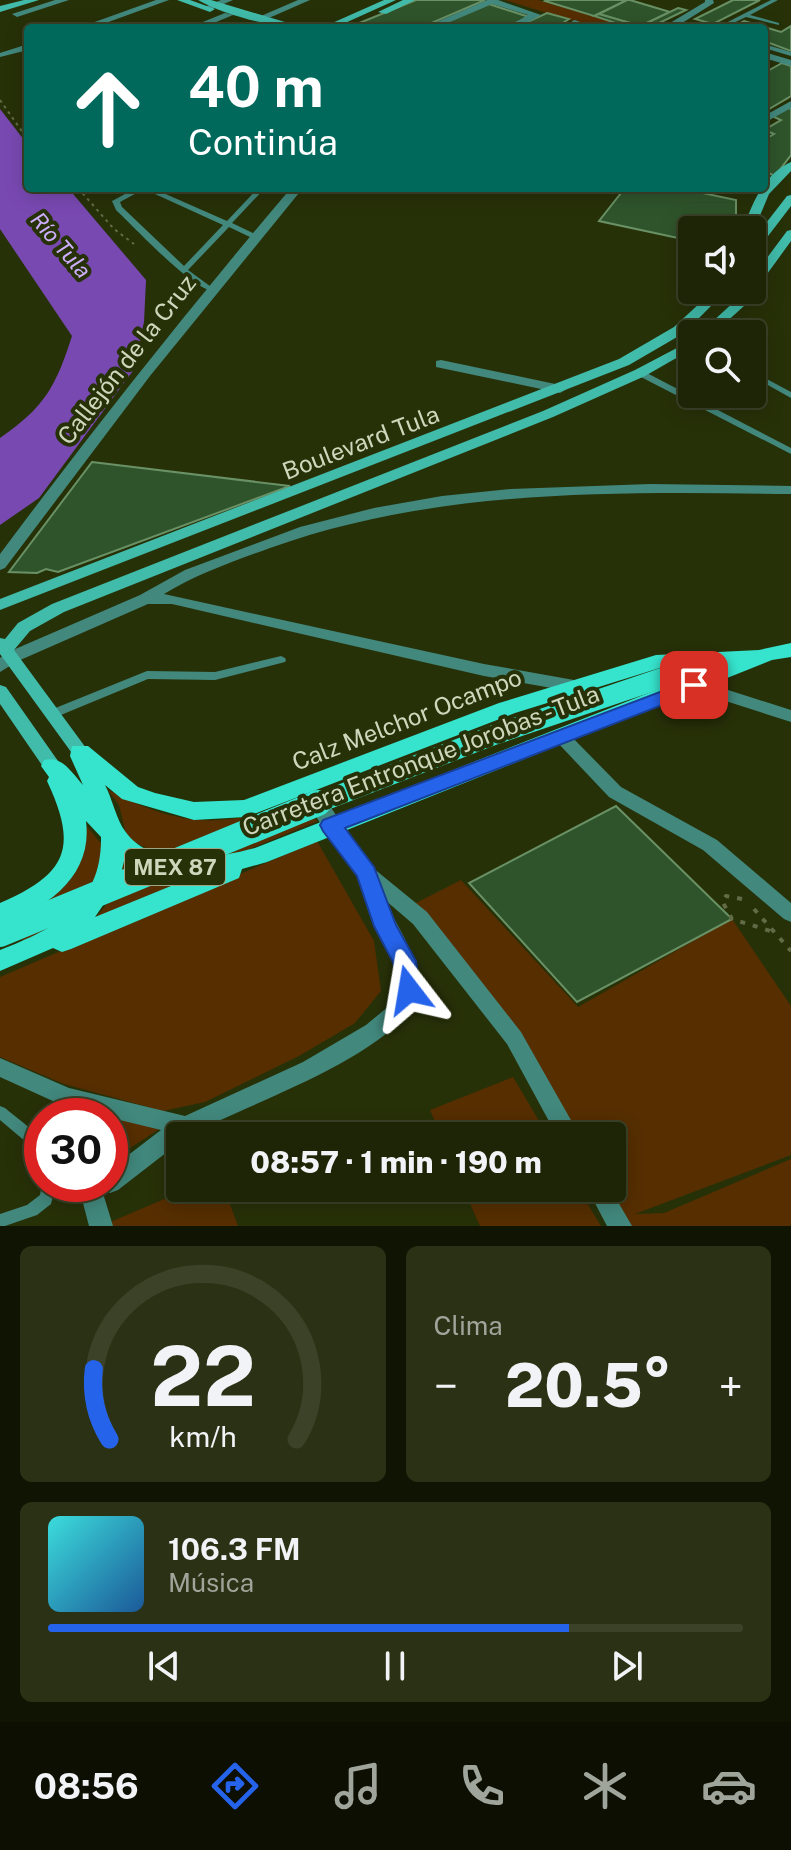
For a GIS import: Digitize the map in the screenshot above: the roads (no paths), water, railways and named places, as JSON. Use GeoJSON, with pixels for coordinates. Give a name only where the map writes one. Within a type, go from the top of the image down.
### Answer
{"type":"FeatureCollection","features":[{"type":"Feature","properties":{"kind":"main road"},"geometry":{"type":"LineString","coordinates":[[0,6],[15,0]]}},
{"type":"Feature","properties":{"kind":"main road"},"geometry":{"type":"LineString","coordinates":[[0,6],[35,0]]}},
{"type":"Feature","properties":{"kind":"main road"},"geometry":{"type":"LineString","coordinates":[[181,0],[282,24]]}},
{"type":"Feature","properties":{"kind":"main road"},"geometry":{"type":"LineString","coordinates":[[335,24],[392,0]]}},
{"type":"Feature","properties":{"kind":"main road"},"geometry":{"type":"LineString","coordinates":[[354,24],[411,0]]}},
{"type":"Feature","properties":{"kind":"main road"},"geometry":{"type":"LineString","coordinates":[[208,4],[228,15],[261,24]]}},
{"type":"Feature","properties":{"kind":"main road"},"geometry":{"type":"LineString","coordinates":[[768,182],[791,165]]}},
{"type":"Feature","properties":{"kind":"main road"},"geometry":{"type":"LineString","coordinates":[[768,184],[791,188]]}},
{"type":"Feature","properties":{"kind":"main road"},"geometry":{"type":"LineString","coordinates":[[766,230],[791,197],[768,185]]}},
{"type":"Feature","properties":{"kind":"main road"},"geometry":{"type":"LineString","coordinates":[[753,216],[762,192]]}},
{"type":"Feature","properties":{"kind":"main road"},"geometry":{"type":"LineString","coordinates":[[766,268],[789,238]]}},
{"type":"Feature","properties":{"kind":"main road","name":"Boulevard Tula"},"geometry":{"type":"LineString","coordinates":[[0,605],[624,362],[679,330],[706,304]]}},
{"type":"Feature","properties":{"kind":"main road"},"geometry":{"type":"LineString","coordinates":[[721,320],[739,304]]}},
{"type":"Feature","properties":{"kind":"main road","name":"Boulevard Tula"},"geometry":{"type":"LineString","coordinates":[[4,653],[13,637],[36,618],[548,414],[640,373],[678,352]]}},
{"type":"Feature","properties":{"kind":"main road"},"geometry":{"type":"LineString","coordinates":[[0,629],[36,618]]}},
{"type":"Feature","properties":{"kind":"main road","name":"Carretera Entronque Jorobas - Tula"},"geometry":{"type":"LineString","coordinates":[[52,766],[113,836],[147,861],[161,866],[206,868],[259,856],[331,825],[562,737],[676,674],[791,650]]}},
{"type":"Feature","properties":{"kind":"main road"},"geometry":{"type":"LineString","coordinates":[[0,959],[38,946],[78,922],[104,888],[110,873],[113,836],[104,804],[80,752],[4,653]]}},
{"type":"Feature","properties":{"kind":"main road","name":"Calz Melchor Ocampo"},"geometry":{"type":"LineString","coordinates":[[80,752],[130,793],[161,804],[194,811],[246,808],[507,708],[574,686],[676,674],[768,654]]}},
{"type":"Feature","properties":{"kind":"main road"},"geometry":{"type":"LineString","coordinates":[[0,934],[429,759],[547,715],[676,674]]}},
{"type":"Feature","properties":{"kind":"main road"},"geometry":{"type":"LineString","coordinates":[[0,691],[52,766],[75,821],[73,856],[53,886],[0,914]]}},
{"type":"Feature","properties":{"kind":"main road"},"geometry":{"type":"LineString","coordinates":[[38,946],[52,946],[247,865],[259,856]]}},
{"type":"Feature","properties":{"kind":"main road"},"geometry":{"type":"LineString","coordinates":[[0,923],[12,934],[8,948],[0,959]]}},
{"type":"Feature","properties":{"kind":"street"},"geometry":{"type":"LineString","coordinates":[[17,14],[65,0]]}},
{"type":"Feature","properties":{"kind":"street"},"geometry":{"type":"LineString","coordinates":[[95,24],[165,0]]}},
{"type":"Feature","properties":{"kind":"street"},"geometry":{"type":"LineString","coordinates":[[208,4],[229,0]]}},
{"type":"Feature","properties":{"kind":"street"},"geometry":{"type":"LineString","coordinates":[[259,19],[306,0]]}},
{"type":"Feature","properties":{"kind":"street"},"geometry":{"type":"LineString","coordinates":[[678,24],[710,3],[709,0]]}},
{"type":"Feature","properties":{"kind":"street"},"geometry":{"type":"LineString","coordinates":[[437,24],[489,2],[535,13],[535,16],[519,24]]}},
{"type":"Feature","properties":{"kind":"street"},"geometry":{"type":"LineString","coordinates":[[204,24],[228,15]]}},
{"type":"Feature","properties":{"kind":"street"},"geometry":{"type":"LineString","coordinates":[[2,55],[24,48]]}},
{"type":"Feature","properties":{"kind":"street"},"geometry":{"type":"LineString","coordinates":[[768,63],[791,63]]}},
{"type":"Feature","properties":{"kind":"street"},"geometry":{"type":"LineString","coordinates":[[768,118],[791,104]]}},
{"type":"Feature","properties":{"kind":"street","name":"Callejón de la Cruz"},"geometry":{"type":"LineString","coordinates":[[0,565],[88,444],[210,289],[294,192]]}},
{"type":"Feature","properties":{"kind":"street"},"geometry":{"type":"LineString","coordinates":[[441,364],[560,389]]}},
{"type":"Feature","properties":{"kind":"street"},"geometry":{"type":"LineString","coordinates":[[4,653],[146,599],[163,586],[330,521],[478,494],[549,490],[791,490]]}},
{"type":"Feature","properties":{"kind":"street"},"geometry":{"type":"LineString","coordinates":[[314,507],[330,521]]}},
{"type":"Feature","properties":{"kind":"street"},"geometry":{"type":"LineString","coordinates":[[146,599],[172,599],[484,670],[574,686]]}},
{"type":"Feature","properties":{"kind":"street"},"geometry":{"type":"LineString","coordinates":[[676,674],[791,716]]}},
{"type":"Feature","properties":{"kind":"street"},"geometry":{"type":"LineString","coordinates":[[562,737],[615,792],[710,845],[791,914]]}},
{"type":"Feature","properties":{"kind":"street"},"geometry":{"type":"LineString","coordinates":[[330,777],[318,788],[313,799],[366,873],[420,918],[514,1038],[561,1122]]}},
{"type":"Feature","properties":{"kind":"street"},"geometry":{"type":"LineString","coordinates":[[195,1122],[271,1088],[329,1057],[369,1035],[395,1014],[409,990],[405,961],[385,926],[366,873]]}},
{"type":"Feature","properties":{"kind":"street"},"geometry":{"type":"LineString","coordinates":[[0,1067],[54,1098]]}},
{"type":"Feature","properties":{"kind":"street"},"geometry":{"type":"LineString","coordinates":[[128,1116],[166,1123]]}},
{"type":"Feature","properties":{"kind":"street"},"geometry":{"type":"LineString","coordinates":[[128,1167],[166,1140]]}},
{"type":"Feature","properties":{"kind":"street"},"geometry":{"type":"LineString","coordinates":[[100,1202],[101,1226]]}},
{"type":"Feature","properties":{"kind":"street"},"geometry":{"type":"LineString","coordinates":[[606,1202],[620,1226]]}},
{"type":"Feature","properties":{"kind":"lane"},"geometry":{"type":"LineString","coordinates":[[727,24],[775,0]]}},
{"type":"Feature","properties":{"kind":"lane"},"geometry":{"type":"LineString","coordinates":[[745,15],[777,24]]}},
{"type":"Feature","properties":{"kind":"lane"},"geometry":{"type":"LineString","coordinates":[[768,47],[791,54]]}},
{"type":"Feature","properties":{"kind":"lane"},"geometry":{"type":"LineString","coordinates":[[135,192],[116,201],[119,208],[184,270],[210,289]]}},
{"type":"Feature","properties":{"kind":"lane"},"geometry":{"type":"LineString","coordinates":[[152,192],[225,226],[255,236]]}},
{"type":"Feature","properties":{"kind":"lane"},"geometry":{"type":"LineString","coordinates":[[184,270],[258,192]]}},
{"type":"Feature","properties":{"kind":"lane"},"geometry":{"type":"LineString","coordinates":[[640,373],[791,451]]}},
{"type":"Feature","properties":{"kind":"lane"},"geometry":{"type":"LineString","coordinates":[[766,381],[791,395]]}},
{"type":"Feature","properties":{"kind":"lane"},"geometry":{"type":"LineString","coordinates":[[52,714],[147,675],[215,676],[281,660]]}},
{"type":"Feature","properties":{"kind":"lane"},"geometry":{"type":"LineString","coordinates":[[0,1112],[8,1115],[24,1131]]}},
{"type":"Feature","properties":{"kind":"lane"},"geometry":{"type":"LineString","coordinates":[[0,1221],[32,1210],[42,1202]]}},
{"type":"Feature","properties":{"kind":"water","name":"Río Tula"},"geometry":{"type":"Polygon","coordinates":[[[0,109],[24,140],[24,192],[71,192],[146,280],[144,322],[135,368],[39,498],[0,525],[0,438],[28,416],[47,394],[72,336],[0,229],[0,109]]]}}]}
